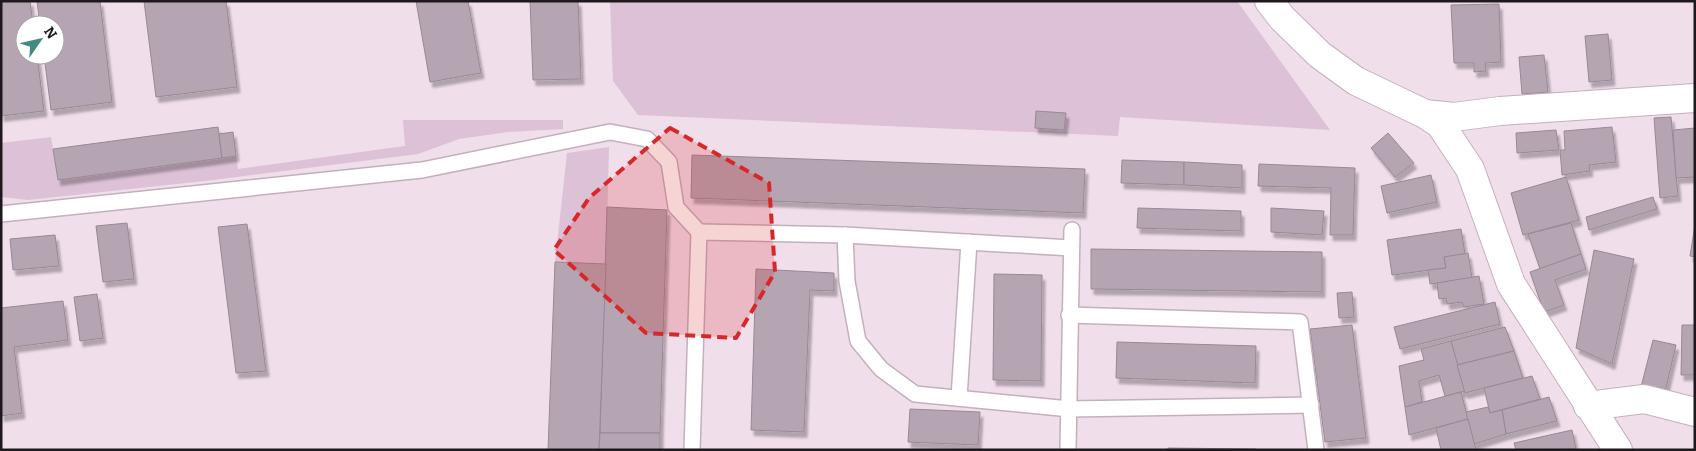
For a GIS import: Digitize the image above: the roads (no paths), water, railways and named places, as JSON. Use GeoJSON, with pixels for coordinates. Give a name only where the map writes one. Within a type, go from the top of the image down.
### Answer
{"type":"FeatureCollection","features":[{"type":"Feature","properties":{"kind":"street"},"geometry":{"type":"LineString","coordinates":[[1269,1],[1282,18],[1320,55],[1356,81],[1425,114],[1440,124],[1470,169],[1511,284],[1618,450]]}},
{"type":"Feature","properties":{"kind":"street"},"geometry":{"type":"LineString","coordinates":[[1425,114],[1454,117],[1500,111],[1695,98]]}},
{"type":"Feature","properties":{"kind":"street"},"geometry":{"type":"LineString","coordinates":[[1588,406],[1644,399],[1695,412]]}},
{"type":"Feature","properties":{"kind":"lane"},"geometry":{"type":"LineString","coordinates":[[1,214],[422,170],[610,132],[647,139],[669,162],[676,207],[698,232],[692,450]]}},
{"type":"Feature","properties":{"kind":"lane"},"geometry":{"type":"LineString","coordinates":[[1068,450],[1072,230]]}},
{"type":"Feature","properties":{"kind":"lane"},"geometry":{"type":"LineString","coordinates":[[698,232],[845,234],[1071,248]]}},
{"type":"Feature","properties":{"kind":"lane"},"geometry":{"type":"LineString","coordinates":[[845,234],[847,281],[858,341],[881,369],[915,394],[1070,409],[1311,405]]}},
{"type":"Feature","properties":{"kind":"lane"},"geometry":{"type":"LineString","coordinates":[[959,398],[969,242]]}},
{"type":"Feature","properties":{"kind":"lane"},"geometry":{"type":"LineString","coordinates":[[1069,315],[1300,322],[1316,450]]}}]}
